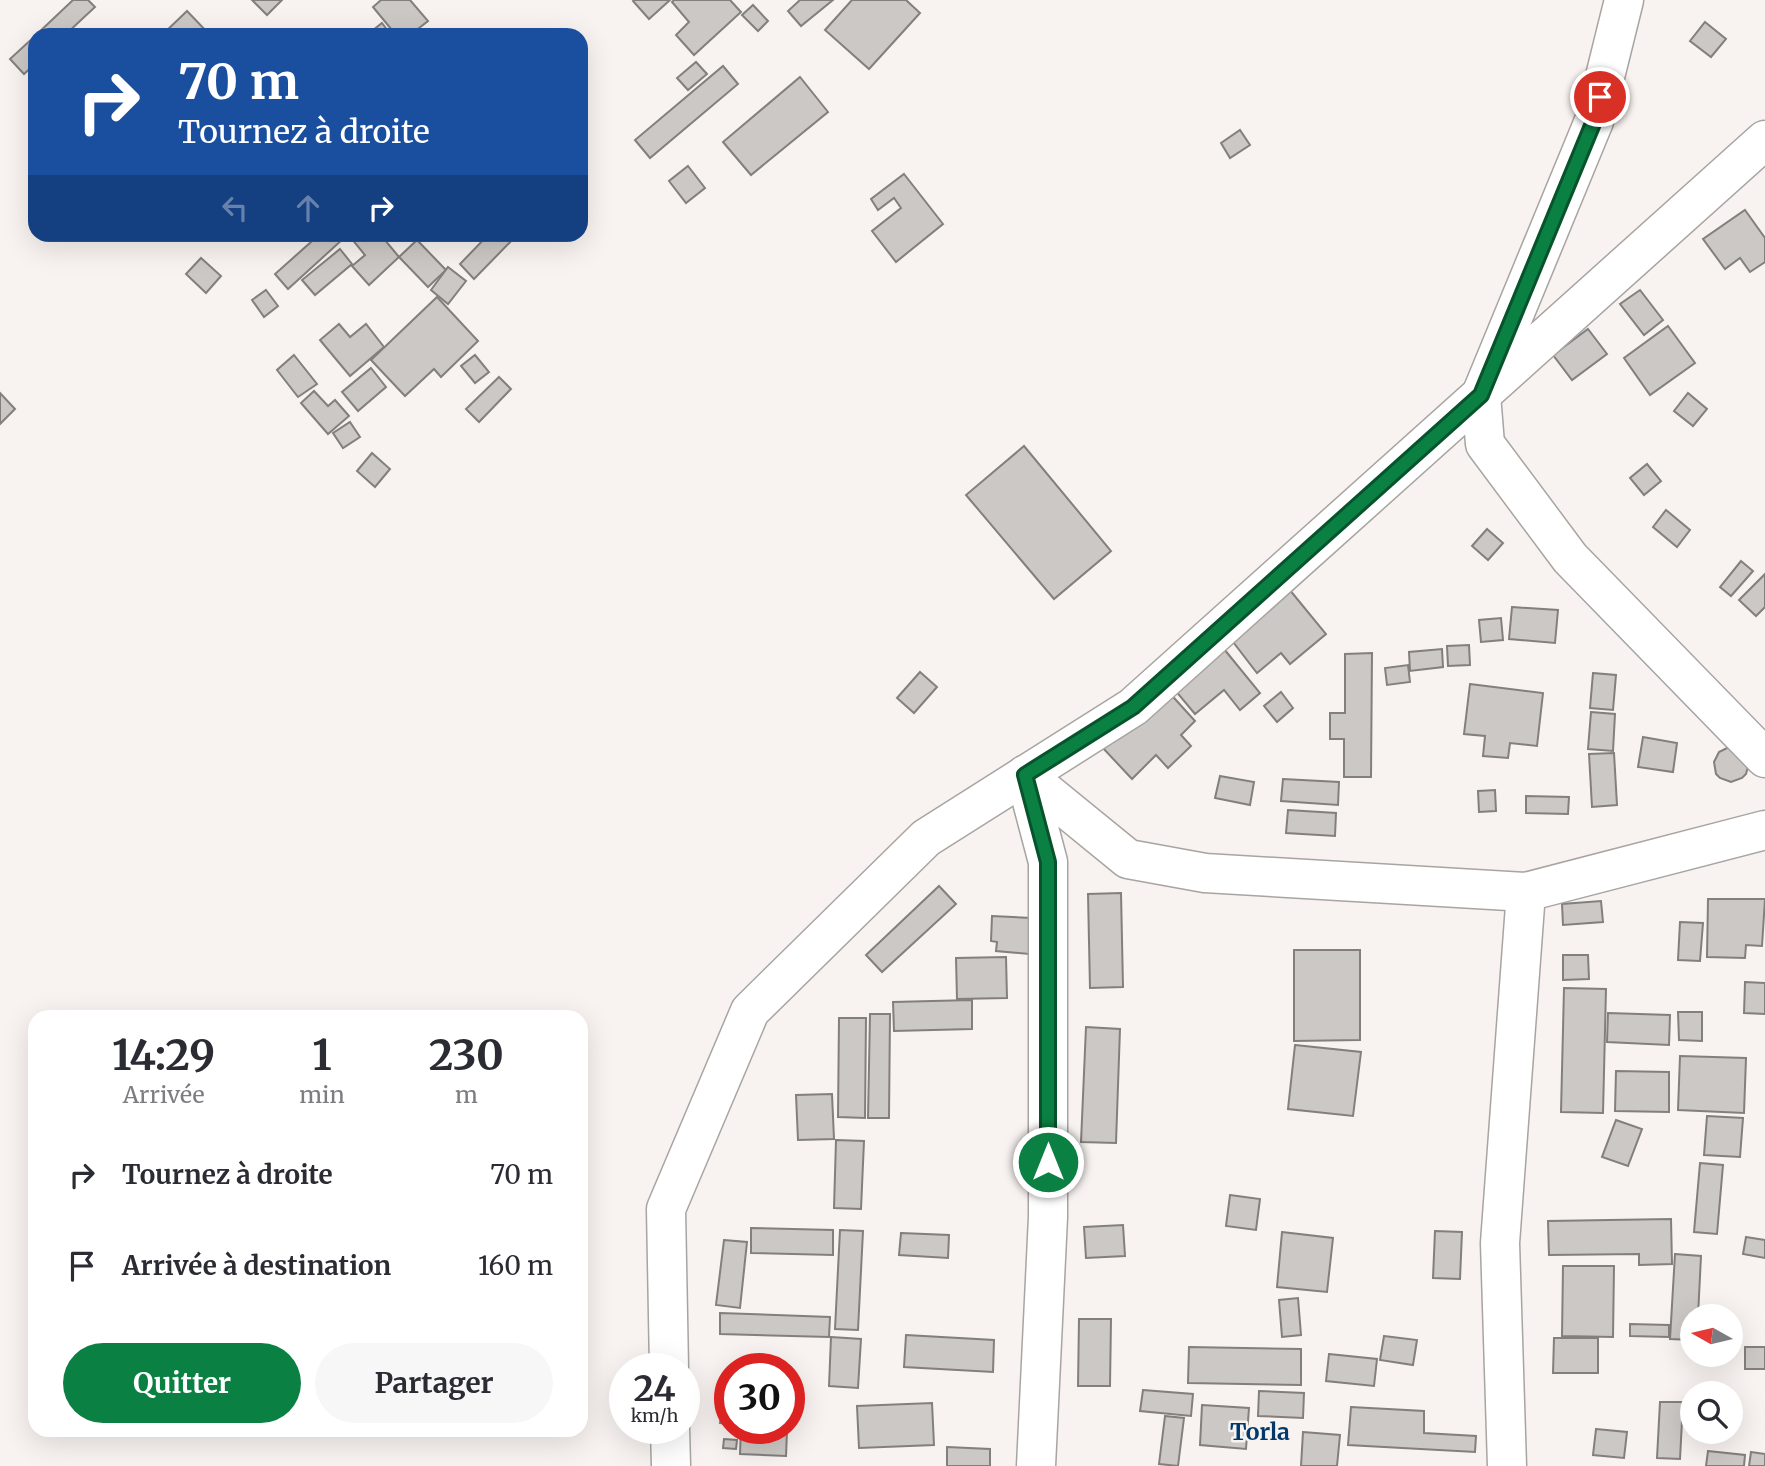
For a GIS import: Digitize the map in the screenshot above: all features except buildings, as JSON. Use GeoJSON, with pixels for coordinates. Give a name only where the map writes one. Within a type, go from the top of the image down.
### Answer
{"type":"FeatureCollection","features":[{"type":"Feature","properties":{"kind":"street"},"geometry":{"type":"LineString","coordinates":[[1624,0],[1594,121],[1481,395],[1485,444],[1570,558],[1765,758]]}},
{"type":"Feature","properties":{"kind":"street"},"geometry":{"type":"LineString","coordinates":[[669,1353],[666,1209],[750,1012],[926,838],[1133,707],[1765,140]]}},
{"type":"Feature","properties":{"kind":"street"},"geometry":{"type":"LineString","coordinates":[[1025,775],[1128,859],[1205,873],[1526,892],[1765,830]]}},
{"type":"Feature","properties":{"kind":"street"},"geometry":{"type":"LineString","coordinates":[[1025,775],[1048,862],[1048,1217],[1036,1466]]}},
{"type":"Feature","properties":{"kind":"street"},"geometry":{"type":"LineString","coordinates":[[1507,1466],[1500,1243],[1526,892]]}},
{"type":"Feature","properties":{"kind":"street"},"geometry":{"type":"LineString","coordinates":[[670,1444],[671,1466]]}},
{"type":"Feature","properties":{"kind":"district","name":"Torla"},"geometry":{"type":"Point","coordinates":[1260,1431]}},
{"type":"Feature","properties":{"kind":"route"},"geometry":{"type":"LineString","coordinates":[[1048,1162],[1048,862],[1025,775],[1133,707],[1481,395],[1594,121],[1600,97]]}}]}
